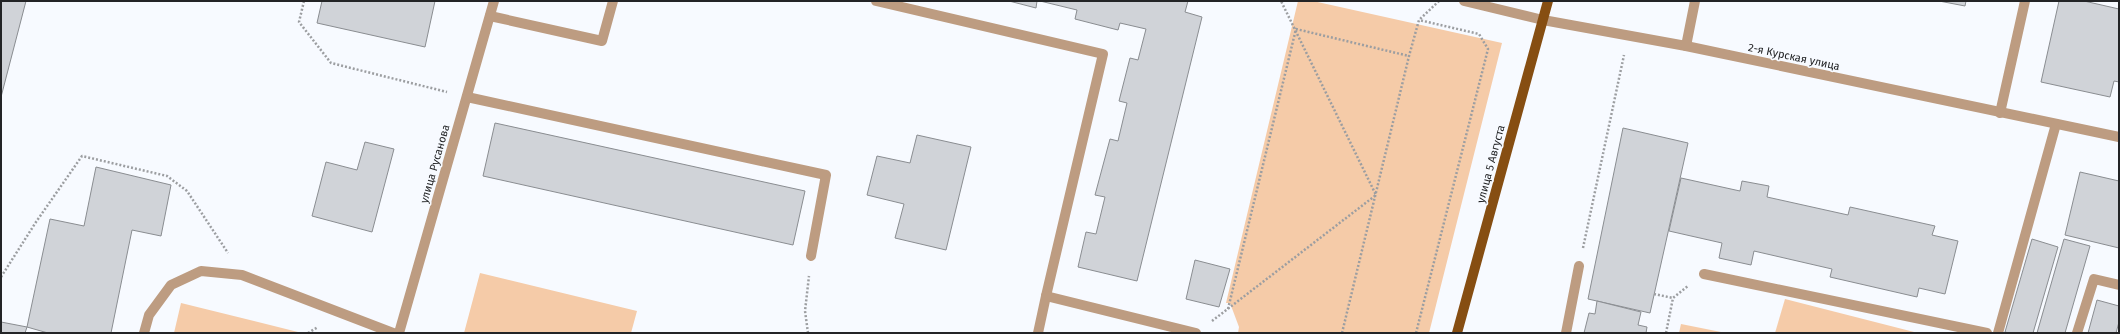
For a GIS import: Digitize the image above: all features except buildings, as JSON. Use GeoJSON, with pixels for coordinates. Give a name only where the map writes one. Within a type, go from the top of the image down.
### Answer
{"type":"FeatureCollection","features":[{"type":"Feature","properties":{"kind":"main road","name":"улица 5 Августа"},"geometry":{"type":"LineString","coordinates":[[1457,333],[1548,1]]}},
{"type":"Feature","properties":{"kind":"street","name":"улица Русанова"},"geometry":{"type":"LineString","coordinates":[[399,333],[494,1]]}},
{"type":"Feature","properties":{"kind":"street"},"geometry":{"type":"LineString","coordinates":[[490,16],[602,41],[613,1]]}},
{"type":"Feature","properties":{"kind":"street"},"geometry":{"type":"LineString","coordinates":[[876,1],[1103,54],[1038,333]]}},
{"type":"Feature","properties":{"kind":"street","name":"2-я Курская улица"},"geometry":{"type":"LineString","coordinates":[[1464,1],[1543,20],[1686,46],[2119,137]]}},
{"type":"Feature","properties":{"kind":"street"},"geometry":{"type":"LineString","coordinates":[[1686,46],[1695,1]]}},
{"type":"Feature","properties":{"kind":"street"},"geometry":{"type":"LineString","coordinates":[[2000,113],[2025,1]]}},
{"type":"Feature","properties":{"kind":"street"},"geometry":{"type":"LineString","coordinates":[[467,97],[826,176],[811,256]]}},
{"type":"Feature","properties":{"kind":"street"},"geometry":{"type":"LineString","coordinates":[[1998,333],[2056,124]]}},
{"type":"Feature","properties":{"kind":"street"},"geometry":{"type":"LineString","coordinates":[[1566,333],[1579,266]]}},
{"type":"Feature","properties":{"kind":"street"},"geometry":{"type":"LineString","coordinates":[[144,333],[149,315],[171,285],[201,271],[242,275],[393,333]]}},
{"type":"Feature","properties":{"kind":"street"},"geometry":{"type":"LineString","coordinates":[[1704,274],[1987,333]]}},
{"type":"Feature","properties":{"kind":"street"},"geometry":{"type":"LineString","coordinates":[[2077,333],[2094,279],[2119,285]]}},
{"type":"Feature","properties":{"kind":"street"},"geometry":{"type":"LineString","coordinates":[[1046,296],[1196,333]]}},
{"type":"Feature","properties":{"kind":"path"},"geometry":{"type":"LineString","coordinates":[[304,1],[299,22],[332,63],[467,97]]}},
{"type":"Feature","properties":{"kind":"path"},"geometry":{"type":"LineString","coordinates":[[1281,1],[1376,195]]}},
{"type":"Feature","properties":{"kind":"path"},"geometry":{"type":"LineString","coordinates":[[1342,333],[1409,56],[1420,20],[1439,1]]}},
{"type":"Feature","properties":{"kind":"path"},"geometry":{"type":"LineString","coordinates":[[1416,333],[1488,49],[1479,34],[1420,20]]}},
{"type":"Feature","properties":{"kind":"path"},"geometry":{"type":"LineString","coordinates":[[1296,30],[1409,56]]}},
{"type":"Feature","properties":{"kind":"path"},"geometry":{"type":"LineString","coordinates":[[1228,309],[1296,30]]}},
{"type":"Feature","properties":{"kind":"path"},"geometry":{"type":"LineString","coordinates":[[1579,266],[1628,36]]}},
{"type":"Feature","properties":{"kind":"path"},"geometry":{"type":"LineString","coordinates":[[1,277],[36,222],[82,156],[167,176],[187,191],[242,275]]}},
{"type":"Feature","properties":{"kind":"path"},"geometry":{"type":"LineString","coordinates":[[1210,323],[1376,195]]}},
{"type":"Feature","properties":{"kind":"path"},"geometry":{"type":"LineString","coordinates":[[808,333],[805,311],[811,256]]}},
{"type":"Feature","properties":{"kind":"path"},"geometry":{"type":"LineString","coordinates":[[1666,333],[1673,298],[1704,274]]}},
{"type":"Feature","properties":{"kind":"path"},"geometry":{"type":"LineString","coordinates":[[1654,294],[1673,298]]}},
{"type":"Feature","properties":{"kind":"shaded area"},"geometry":{"type":"Polygon","coordinates":[[[1298,1],[1313,1],[1502,43],[1429,333],[1238,333],[1239,327],[1230,303],[1226,303],[1298,1]]]}},
{"type":"Feature","properties":{"kind":"shaded area"},"geometry":{"type":"Polygon","coordinates":[[[480,273],[637,311],[631,333],[464,333],[480,273]]]}},
{"type":"Feature","properties":{"kind":"shaded area"},"geometry":{"type":"Polygon","coordinates":[[[1785,299],[1918,333],[1775,333],[1785,299]]]}},
{"type":"Feature","properties":{"kind":"shaded area"},"geometry":{"type":"Polygon","coordinates":[[[181,303],[298,332],[174,333],[181,303]]]}},
{"type":"Feature","properties":{"kind":"shaded area"},"geometry":{"type":"Polygon","coordinates":[[[1681,324],[1726,333],[1679,333],[1681,324]]]}}]}
